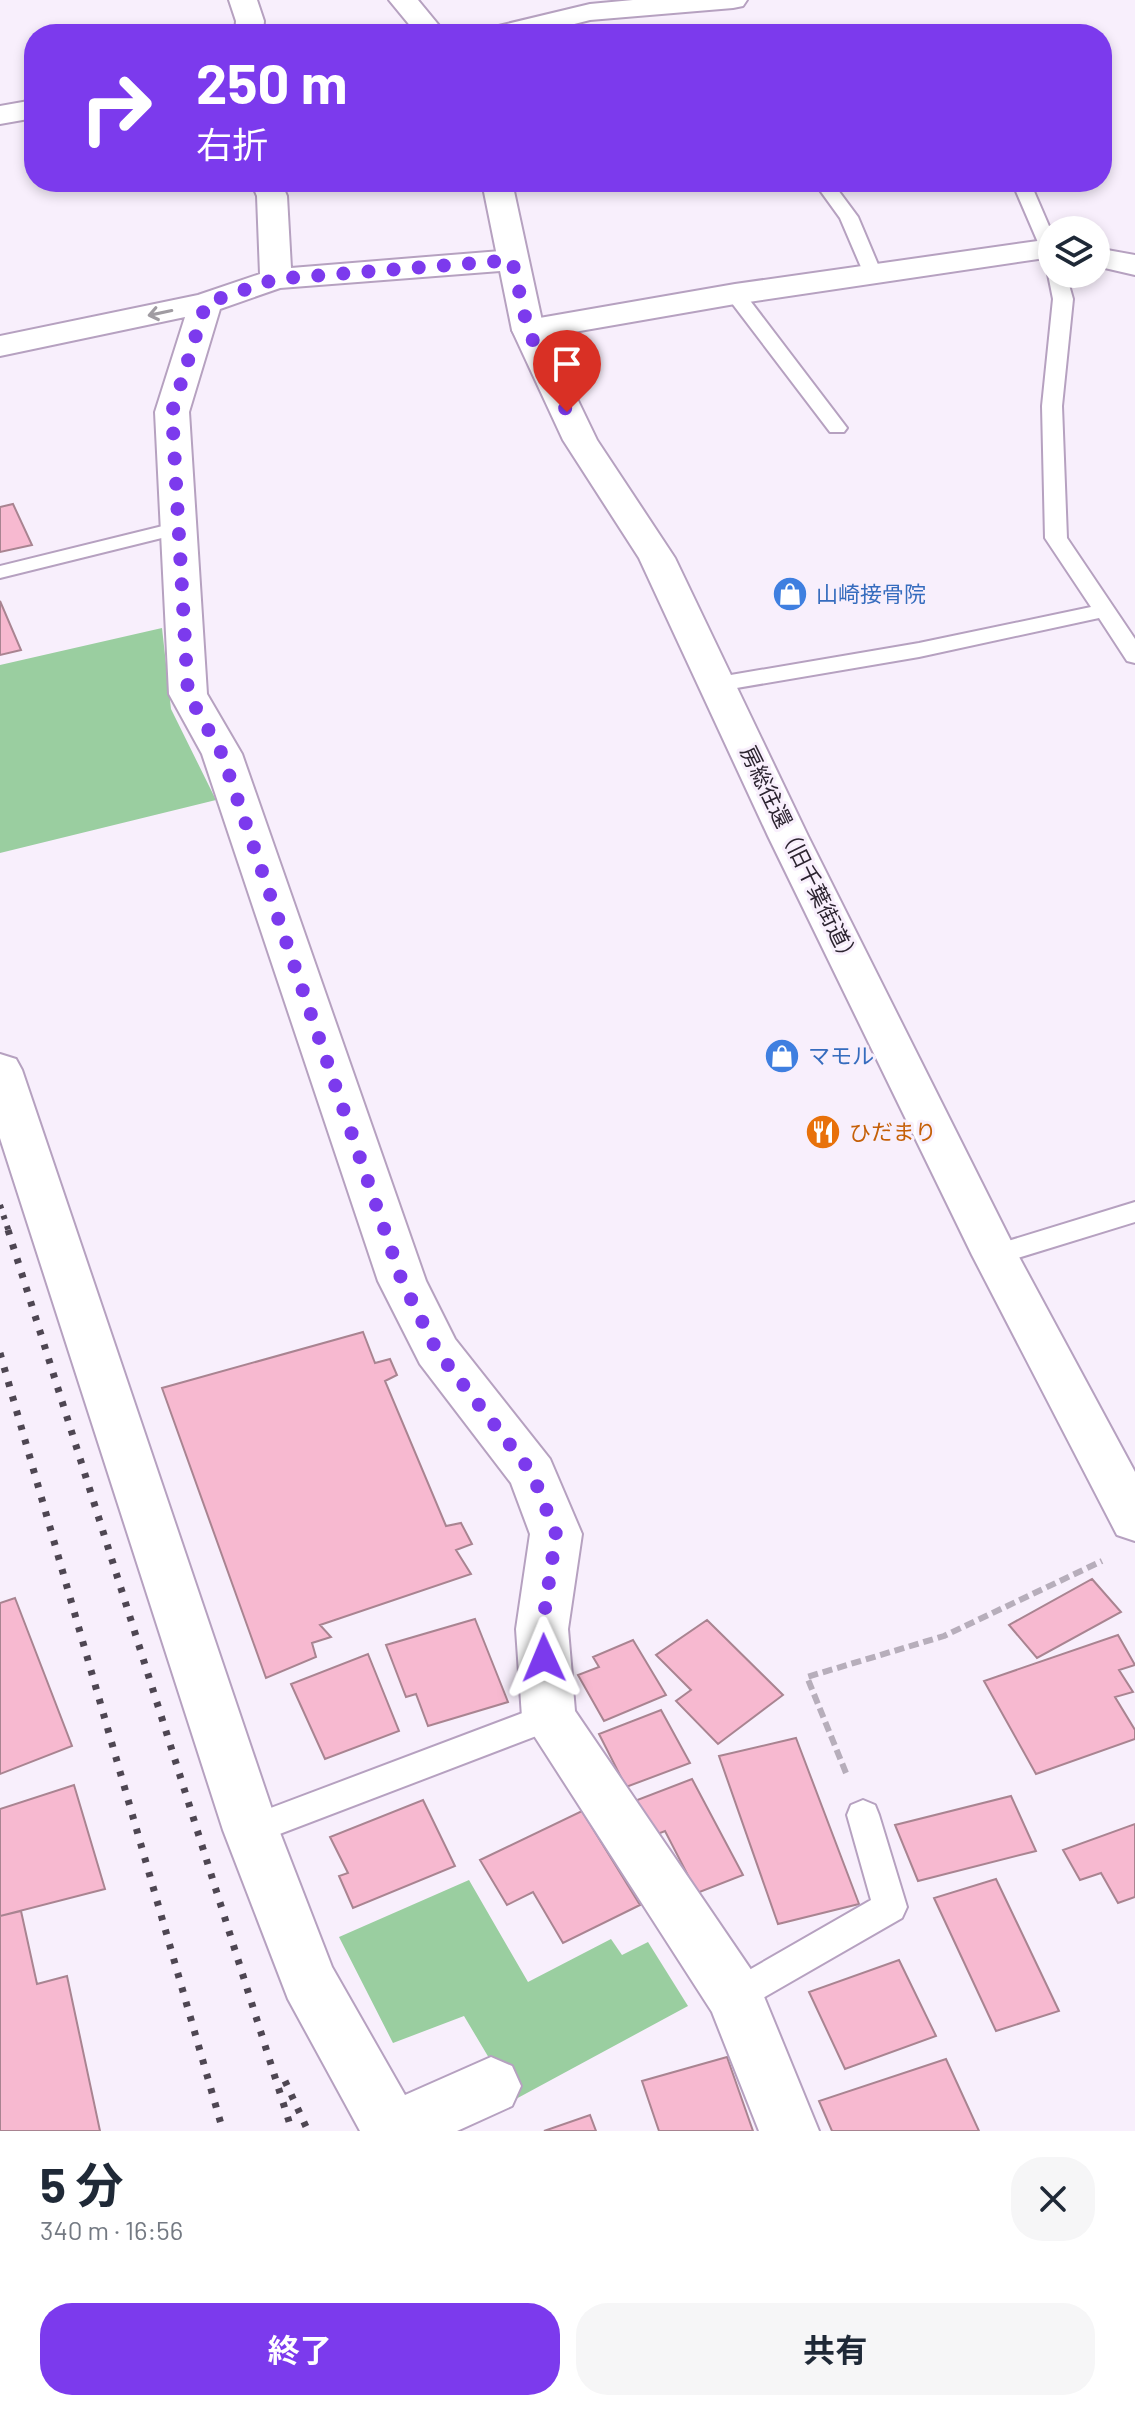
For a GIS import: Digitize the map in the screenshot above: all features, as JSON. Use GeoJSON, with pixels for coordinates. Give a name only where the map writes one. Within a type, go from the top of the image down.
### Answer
{"type":"FeatureCollection","features":[{"type":"Feature","properties":{"kind":"street"},"geometry":{"type":"LineString","coordinates":[[243,0],[250,24]]}},
{"type":"Feature","properties":{"kind":"street"},"geometry":{"type":"LineString","coordinates":[[403,0],[420,24]]}},
{"type":"Feature","properties":{"kind":"street"},"geometry":{"type":"LineString","coordinates":[[541,24],[590,12],[733,0]]}},
{"type":"Feature","properties":{"kind":"street"},"geometry":{"type":"LineString","coordinates":[[0,115],[24,111]]}},
{"type":"Feature","properties":{"kind":"street"},"geometry":{"type":"LineString","coordinates":[[270,192],[276,279]]}},
{"type":"Feature","properties":{"kind":"street","name":"房総往還（旧千葉街道）"},"geometry":{"type":"LineString","coordinates":[[499,192],[528,330],[580,440],[657,558],[788,836],[995,1255],[1135,1520]]}},
{"type":"Feature","properties":{"kind":"street"},"geometry":{"type":"LineString","coordinates":[[528,330],[873,274],[1038,258]]}},
{"type":"Feature","properties":{"kind":"street"},"geometry":{"type":"LineString","coordinates":[[0,346],[206,303],[276,279],[512,260]]}},
{"type":"Feature","properties":{"kind":"street"},"geometry":{"type":"LineString","coordinates":[[1110,260],[1135,265]]}},
{"type":"Feature","properties":{"kind":"street"},"geometry":{"type":"LineString","coordinates":[[206,303],[172,412],[188,694],[222,754],[402,1281],[437,1351],[532,1473],[556,1534],[542,1629],[549,1717],[735,1996],[789,2131]]}},
{"type":"Feature","properties":{"kind":"street"},"geometry":{"type":"LineString","coordinates":[[0,1070],[251,1830],[308,1980],[393,2131],[491,2086]]}},
{"type":"Feature","properties":{"kind":"lane"},"geometry":{"type":"LineString","coordinates":[[830,192],[849,217],[873,274]]}},
{"type":"Feature","properties":{"kind":"lane"},"geometry":{"type":"LineString","coordinates":[[1025,192],[1038,221]]}},
{"type":"Feature","properties":{"kind":"lane"},"geometry":{"type":"LineString","coordinates":[[1060,288],[1063,299],[1052,406],[1056,538],[1135,656]]}},
{"type":"Feature","properties":{"kind":"lane"},"geometry":{"type":"LineString","coordinates":[[735,294],[837,428]]}},
{"type":"Feature","properties":{"kind":"lane"},"geometry":{"type":"LineString","coordinates":[[0,572],[179,528]]}},
{"type":"Feature","properties":{"kind":"lane"},"geometry":{"type":"LineString","coordinates":[[719,684],[919,650],[1102,611]]}},
{"type":"Feature","properties":{"kind":"lane"},"geometry":{"type":"LineString","coordinates":[[995,1255],[1135,1212]]}},
{"type":"Feature","properties":{"kind":"lane"},"geometry":{"type":"LineString","coordinates":[[251,1830],[549,1717]]}},
{"type":"Feature","properties":{"kind":"lane"},"geometry":{"type":"LineString","coordinates":[[735,1996],[890,1907],[863,1815]]}},
{"type":"Feature","properties":{"kind":"path"},"geometry":{"type":"LineString","coordinates":[[863,1815],[807,1677],[944,1636],[1103,1561]]}},
{"type":"Feature","properties":{"kind":"green space"},"geometry":{"type":"Polygon","coordinates":[[[162,628],[171,709],[216,800],[0,853],[0,665],[162,628]]]}},
{"type":"Feature","properties":{"kind":"green space"},"geometry":{"type":"Polygon","coordinates":[[[469,1880],[528,1982],[611,1939],[622,1955],[648,1942],[688,2006],[514,2100],[464,2016],[393,2043],[339,1937],[469,1880]]]}},
{"type":"Feature","properties":{"kind":"building"},"geometry":{"type":"Polygon","coordinates":[[[13,504],[32,545],[0,552],[0,507],[13,504]]]}},
{"type":"Feature","properties":{"kind":"building"},"geometry":{"type":"Polygon","coordinates":[[[0,601],[21,650],[0,655],[0,601]]]}},
{"type":"Feature","properties":{"kind":"building"},"geometry":{"type":"Polygon","coordinates":[[[363,1332],[375,1363],[390,1359],[397,1375],[385,1381],[446,1526],[461,1523],[472,1544],[456,1550],[471,1574],[320,1625],[331,1637],[312,1643],[316,1657],[266,1678],[162,1388],[363,1332]]]}},
{"type":"Feature","properties":{"kind":"building"},"geometry":{"type":"Polygon","coordinates":[[[1092,1579],[1121,1612],[1037,1658],[1009,1625],[1092,1579]]]}},
{"type":"Feature","properties":{"kind":"building"},"geometry":{"type":"Polygon","coordinates":[[[15,1598],[72,1746],[0,1774],[0,1603],[15,1598]]]}},
{"type":"Feature","properties":{"kind":"building"},"geometry":{"type":"Polygon","coordinates":[[[475,1619],[508,1702],[428,1726],[416,1694],[406,1697],[386,1645],[475,1619]]]}},
{"type":"Feature","properties":{"kind":"building"},"geometry":{"type":"Polygon","coordinates":[[[707,1620],[783,1695],[718,1744],[676,1701],[691,1690],[656,1655],[707,1620]]]}},
{"type":"Feature","properties":{"kind":"building"},"geometry":{"type":"Polygon","coordinates":[[[1118,1635],[1135,1665],[1119,1670],[1133,1692],[1115,1697],[1135,1730],[1135,1739],[1036,1774],[984,1681],[1118,1635]]]}},
{"type":"Feature","properties":{"kind":"building"},"geometry":{"type":"Polygon","coordinates":[[[633,1640],[666,1695],[604,1721],[578,1675],[599,1667],[593,1657],[633,1640]]]}},
{"type":"Feature","properties":{"kind":"building"},"geometry":{"type":"Polygon","coordinates":[[[368,1654],[399,1731],[325,1759],[291,1684],[368,1654]]]}},
{"type":"Feature","properties":{"kind":"building"},"geometry":{"type":"Polygon","coordinates":[[[661,1710],[690,1763],[626,1787],[599,1734],[661,1710]]]}},
{"type":"Feature","properties":{"kind":"building"},"geometry":{"type":"Polygon","coordinates":[[[796,1738],[859,1904],[778,1924],[719,1756],[796,1738]]]}},
{"type":"Feature","properties":{"kind":"building"},"geometry":{"type":"Polygon","coordinates":[[[692,1779],[743,1875],[697,1893],[665,1831],[650,1837],[632,1802],[692,1779]]]}},
{"type":"Feature","properties":{"kind":"building"},"geometry":{"type":"Polygon","coordinates":[[[74,1785],[105,1889],[0,1916],[0,1809],[74,1785]]]}},
{"type":"Feature","properties":{"kind":"building"},"geometry":{"type":"Polygon","coordinates":[[[1011,1796],[1036,1851],[918,1881],[895,1825],[1011,1796]]]}},
{"type":"Feature","properties":{"kind":"building"},"geometry":{"type":"Polygon","coordinates":[[[423,1800],[455,1866],[353,1908],[339,1876],[348,1873],[330,1837],[423,1800]]]}},
{"type":"Feature","properties":{"kind":"building"},"geometry":{"type":"Polygon","coordinates":[[[582,1811],[640,1905],[563,1943],[533,1892],[507,1905],[480,1860],[582,1811]]]}},
{"type":"Feature","properties":{"kind":"building"},"geometry":{"type":"Polygon","coordinates":[[[1135,1824],[1135,1897],[1118,1903],[1101,1873],[1080,1880],[1063,1850],[1135,1824]]]}},
{"type":"Feature","properties":{"kind":"building"},"geometry":{"type":"Polygon","coordinates":[[[996,1879],[1059,2011],[996,2031],[934,1898],[996,1879]]]}},
{"type":"Feature","properties":{"kind":"building"},"geometry":{"type":"Polygon","coordinates":[[[21,1911],[37,1984],[67,1976],[100,2131],[0,2131],[0,1916],[21,1911]]]}},
{"type":"Feature","properties":{"kind":"building"},"geometry":{"type":"Polygon","coordinates":[[[899,1960],[936,2036],[845,2069],[809,1992],[899,1960]]]}},
{"type":"Feature","properties":{"kind":"building"},"geometry":{"type":"Polygon","coordinates":[[[727,2057],[753,2131],[659,2131],[642,2081],[727,2057]]]}},
{"type":"Feature","properties":{"kind":"building"},"geometry":{"type":"Polygon","coordinates":[[[946,2059],[979,2131],[832,2131],[819,2101],[946,2059]]]}},
{"type":"Feature","properties":{"kind":"building"},"geometry":{"type":"Polygon","coordinates":[[[590,2115],[596,2131],[544,2131],[590,2115]]]}},
{"type":"Feature","properties":{"kind":"railway"},"geometry":{"type":"LineString","coordinates":[[0,1205],[9,1232]]}},
{"type":"Feature","properties":{"kind":"railway"},"geometry":{"type":"LineString","coordinates":[[8,1230],[292,2131]]}},
{"type":"Feature","properties":{"kind":"railway"},"geometry":{"type":"LineString","coordinates":[[0,1353],[223,2131]]}},
{"type":"Feature","properties":{"kind":"railway"},"geometry":{"type":"LineString","coordinates":[[285,2081],[308,2131]]}},
{"type":"Feature","properties":{"kind":"place","name":"山崎接骨院"},"geometry":{"type":"Point","coordinates":[790,594]}},
{"type":"Feature","properties":{"kind":"place","name":"マモル"},"geometry":{"type":"Point","coordinates":[782,1056]}},
{"type":"Feature","properties":{"kind":"place","name":"ひだまり"},"geometry":{"type":"Point","coordinates":[823,1132]}},
{"type":"Feature","properties":{"kind":"route"},"geometry":{"type":"LineString","coordinates":[[544,1658],[542,1629],[556,1534],[532,1473],[437,1351],[402,1281],[222,754],[188,694],[172,412],[206,303],[276,279],[512,260],[528,330],[567,412]]}}]}
